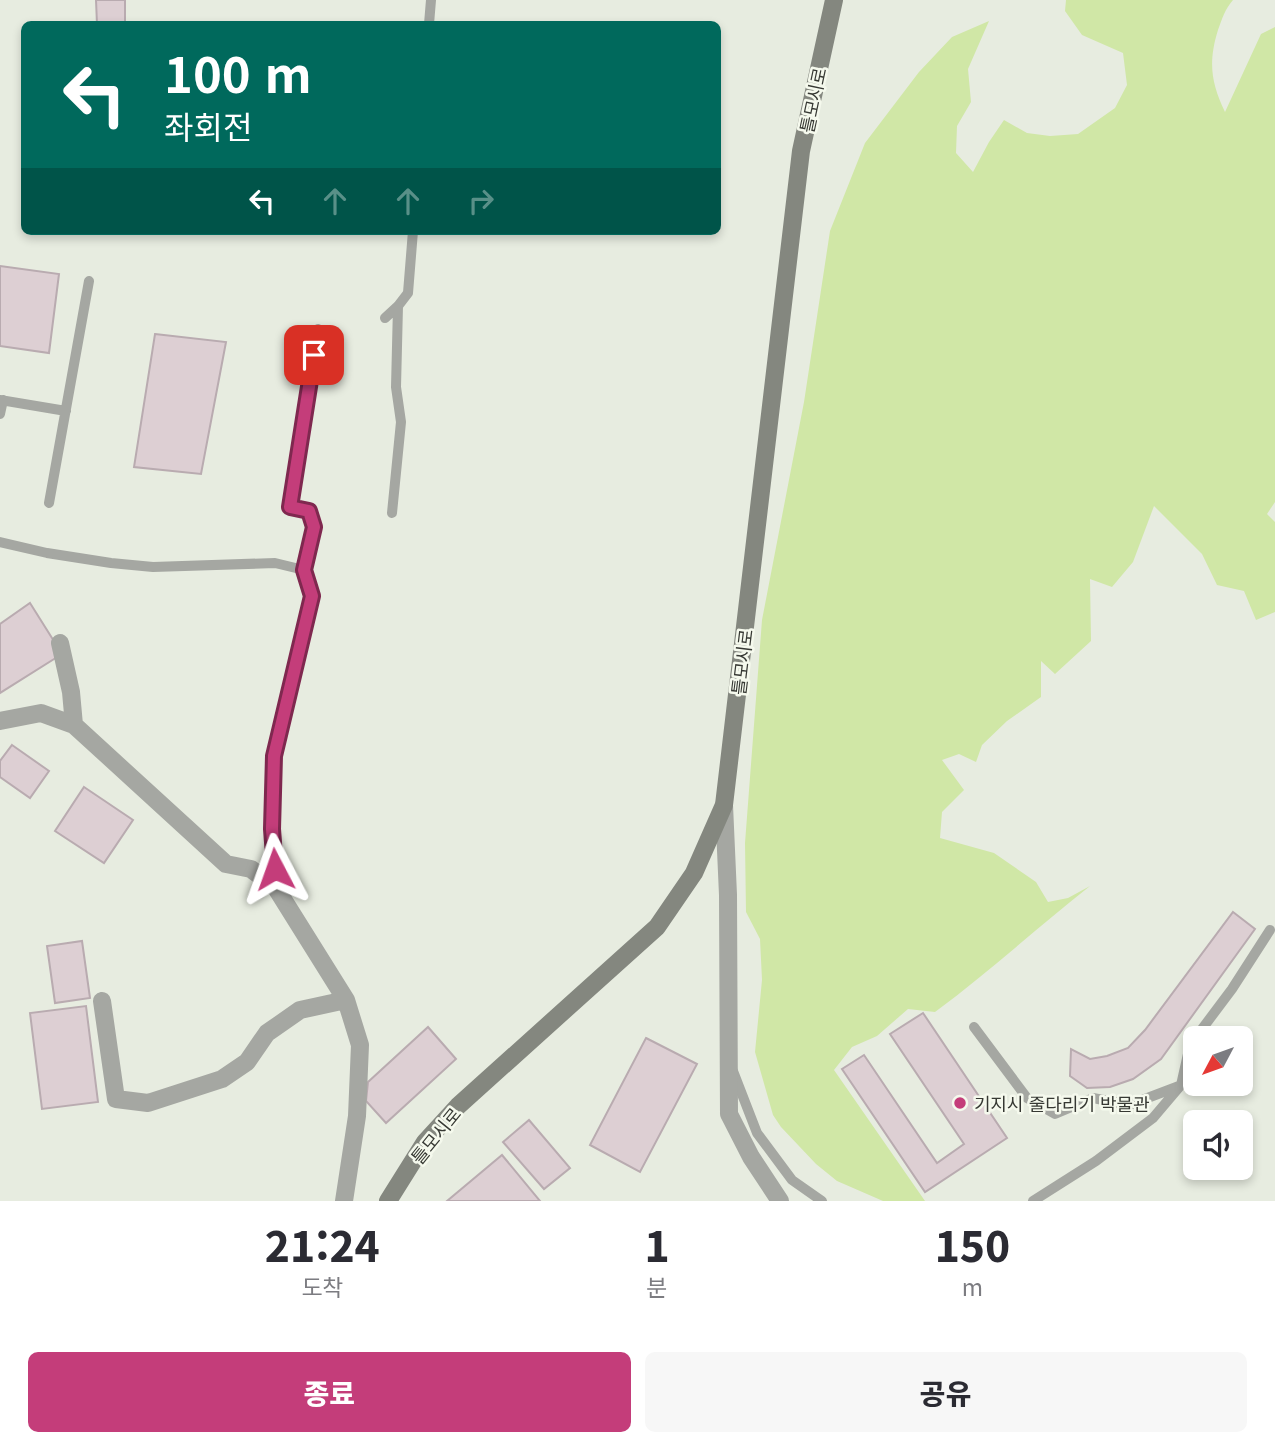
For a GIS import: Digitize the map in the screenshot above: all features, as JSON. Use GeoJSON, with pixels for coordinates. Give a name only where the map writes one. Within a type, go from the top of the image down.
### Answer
{"type":"FeatureCollection","features":[{"type":"Feature","properties":{"kind":"main road","name":"틀모시로"},"geometry":{"type":"LineString","coordinates":[[388,1201],[425,1142],[458,1106],[657,927],[694,873],[724,805],[801,150],[834,0]]}},
{"type":"Feature","properties":{"kind":"street"},"geometry":{"type":"LineString","coordinates":[[60,643],[71,692],[74,725]]}},
{"type":"Feature","properties":{"kind":"street"},"geometry":{"type":"LineString","coordinates":[[0,721],[41,713],[74,725],[226,864],[251,869],[276,888],[346,1000],[360,1045],[357,1116],[344,1201]]}},
{"type":"Feature","properties":{"kind":"street"},"geometry":{"type":"LineString","coordinates":[[724,805],[728,895],[729,1114],[751,1157],[780,1201]]}},
{"type":"Feature","properties":{"kind":"street"},"geometry":{"type":"LineString","coordinates":[[102,1001],[116,1099],[148,1103],[222,1079],[247,1062],[267,1034],[300,1010],[346,1000]]}},
{"type":"Feature","properties":{"kind":"lane"},"geometry":{"type":"LineString","coordinates":[[429,21],[431,0]]}},
{"type":"Feature","properties":{"kind":"lane"},"geometry":{"type":"LineString","coordinates":[[385,318],[408,293],[413,235]]}},
{"type":"Feature","properties":{"kind":"lane"},"geometry":{"type":"LineString","coordinates":[[49,503],[89,281]]}},
{"type":"Feature","properties":{"kind":"lane"},"geometry":{"type":"LineString","coordinates":[[393,513],[401,422],[396,387],[398,306]]}},
{"type":"Feature","properties":{"kind":"lane"},"geometry":{"type":"LineString","coordinates":[[276,888],[272,829],[274,756],[312,596],[304,570],[314,527],[309,511],[290,507],[318,329]]}},
{"type":"Feature","properties":{"kind":"lane"},"geometry":{"type":"LineString","coordinates":[[0,414],[2,400],[66,411]]}},
{"type":"Feature","properties":{"kind":"lane"},"geometry":{"type":"LineString","coordinates":[[0,542],[47,553],[153,567],[275,563],[304,570]]}},
{"type":"Feature","properties":{"kind":"lane"},"geometry":{"type":"LineString","coordinates":[[1033,1201],[1096,1161],[1153,1118],[1181,1085],[1190,1045],[1270,930]]}},
{"type":"Feature","properties":{"kind":"lane"},"geometry":{"type":"LineString","coordinates":[[974,1027],[1027,1098],[1055,1114],[1093,1098],[1129,1105],[1181,1085]]}},
{"type":"Feature","properties":{"kind":"lane"},"geometry":{"type":"LineString","coordinates":[[728,1059],[757,1132],[792,1180],[822,1201]]}},
{"type":"Feature","properties":{"kind":"green space"},"geometry":{"type":"Polygon","coordinates":[[[1066,0],[1233,0],[1218,30],[1212,62],[1214,82],[1225,112],[1261,34],[1275,27],[1275,502],[1267,514],[1275,522],[1275,612],[1256,620],[1244,591],[1217,585],[1202,554],[1154,506],[1133,562],[1112,587],[1090,579],[1091,641],[1055,674],[1041,661],[1041,697],[1007,721],[982,745],[976,762],[959,754],[942,760],[964,790],[942,812],[940,838],[994,853],[1036,882],[1048,902],[1068,898],[1090,886],[935,1012],[908,1009],[877,1036],[852,1047],[834,1070],[925,1201],[883,1201],[837,1181],[816,1164],[781,1127],[773,1115],[755,1052],[762,980],[760,939],[746,912],[745,843],[762,620],[804,402],[830,231],[865,143],[919,72],[952,37],[989,21],[968,69],[971,102],[957,126],[956,153],[973,172],[1004,120],[1027,133],[1050,136],[1078,134],[1115,108],[1127,85],[1123,53],[1082,35],[1065,11],[1066,0]]]}},
{"type":"Feature","properties":{"kind":"building"},"geometry":{"type":"Polygon","coordinates":[[[96,0],[125,0],[125,21],[97,21],[96,0]]]}},
{"type":"Feature","properties":{"kind":"building"},"geometry":{"type":"Polygon","coordinates":[[[0,266],[59,274],[49,353],[0,346],[0,266]]]}},
{"type":"Feature","properties":{"kind":"building"},"geometry":{"type":"Polygon","coordinates":[[[155,334],[226,342],[201,474],[134,467],[155,334]]]}},
{"type":"Feature","properties":{"kind":"building"},"geometry":{"type":"Polygon","coordinates":[[[30,603],[62,654],[0,693],[0,624],[30,603]]]}},
{"type":"Feature","properties":{"kind":"building"},"geometry":{"type":"Polygon","coordinates":[[[12,745],[49,771],[30,798],[0,777],[0,761],[12,745]]]}},
{"type":"Feature","properties":{"kind":"building"},"geometry":{"type":"Polygon","coordinates":[[[84,787],[133,820],[104,863],[55,831],[84,787]]]}},
{"type":"Feature","properties":{"kind":"building"},"geometry":{"type":"Polygon","coordinates":[[[1233,912],[1255,929],[1161,1059],[1133,1079],[1110,1087],[1087,1088],[1070,1076],[1071,1049],[1090,1059],[1107,1056],[1128,1048],[1145,1030],[1233,912]]]}},
{"type":"Feature","properties":{"kind":"building"},"geometry":{"type":"Polygon","coordinates":[[[82,941],[90,998],[55,1003],[47,946],[82,941]]]}},
{"type":"Feature","properties":{"kind":"building"},"geometry":{"type":"Polygon","coordinates":[[[86,1006],[98,1102],[42,1109],[30,1013],[86,1006]]]}},
{"type":"Feature","properties":{"kind":"building","name":"기지시 줄다리기 박물관"},"geometry":{"type":"Polygon","coordinates":[[[923,1013],[1007,1138],[925,1192],[842,1069],[864,1055],[937,1163],[964,1144],[890,1034],[923,1013]]]}},
{"type":"Feature","properties":{"kind":"building"},"geometry":{"type":"Polygon","coordinates":[[[428,1027],[456,1059],[386,1123],[366,1101],[368,1082],[428,1027]]]}},
{"type":"Feature","properties":{"kind":"building"},"geometry":{"type":"Polygon","coordinates":[[[646,1038],[697,1064],[640,1172],[590,1145],[646,1038]]]}},
{"type":"Feature","properties":{"kind":"building"},"geometry":{"type":"Polygon","coordinates":[[[529,1120],[570,1168],[544,1189],[503,1142],[529,1120]]]}},
{"type":"Feature","properties":{"kind":"building"},"geometry":{"type":"Polygon","coordinates":[[[502,1155],[540,1201],[447,1201],[502,1155]]]}},
{"type":"Feature","properties":{"kind":"place","name":"기지시 줄다리기 박물관"},"geometry":{"type":"Point","coordinates":[960,1103]}},
{"type":"Feature","properties":{"kind":"route"},"geometry":{"type":"LineString","coordinates":[[275,869],[272,829],[274,756],[312,596],[304,570],[314,527],[309,511],[290,507],[314,355]]}}]}
